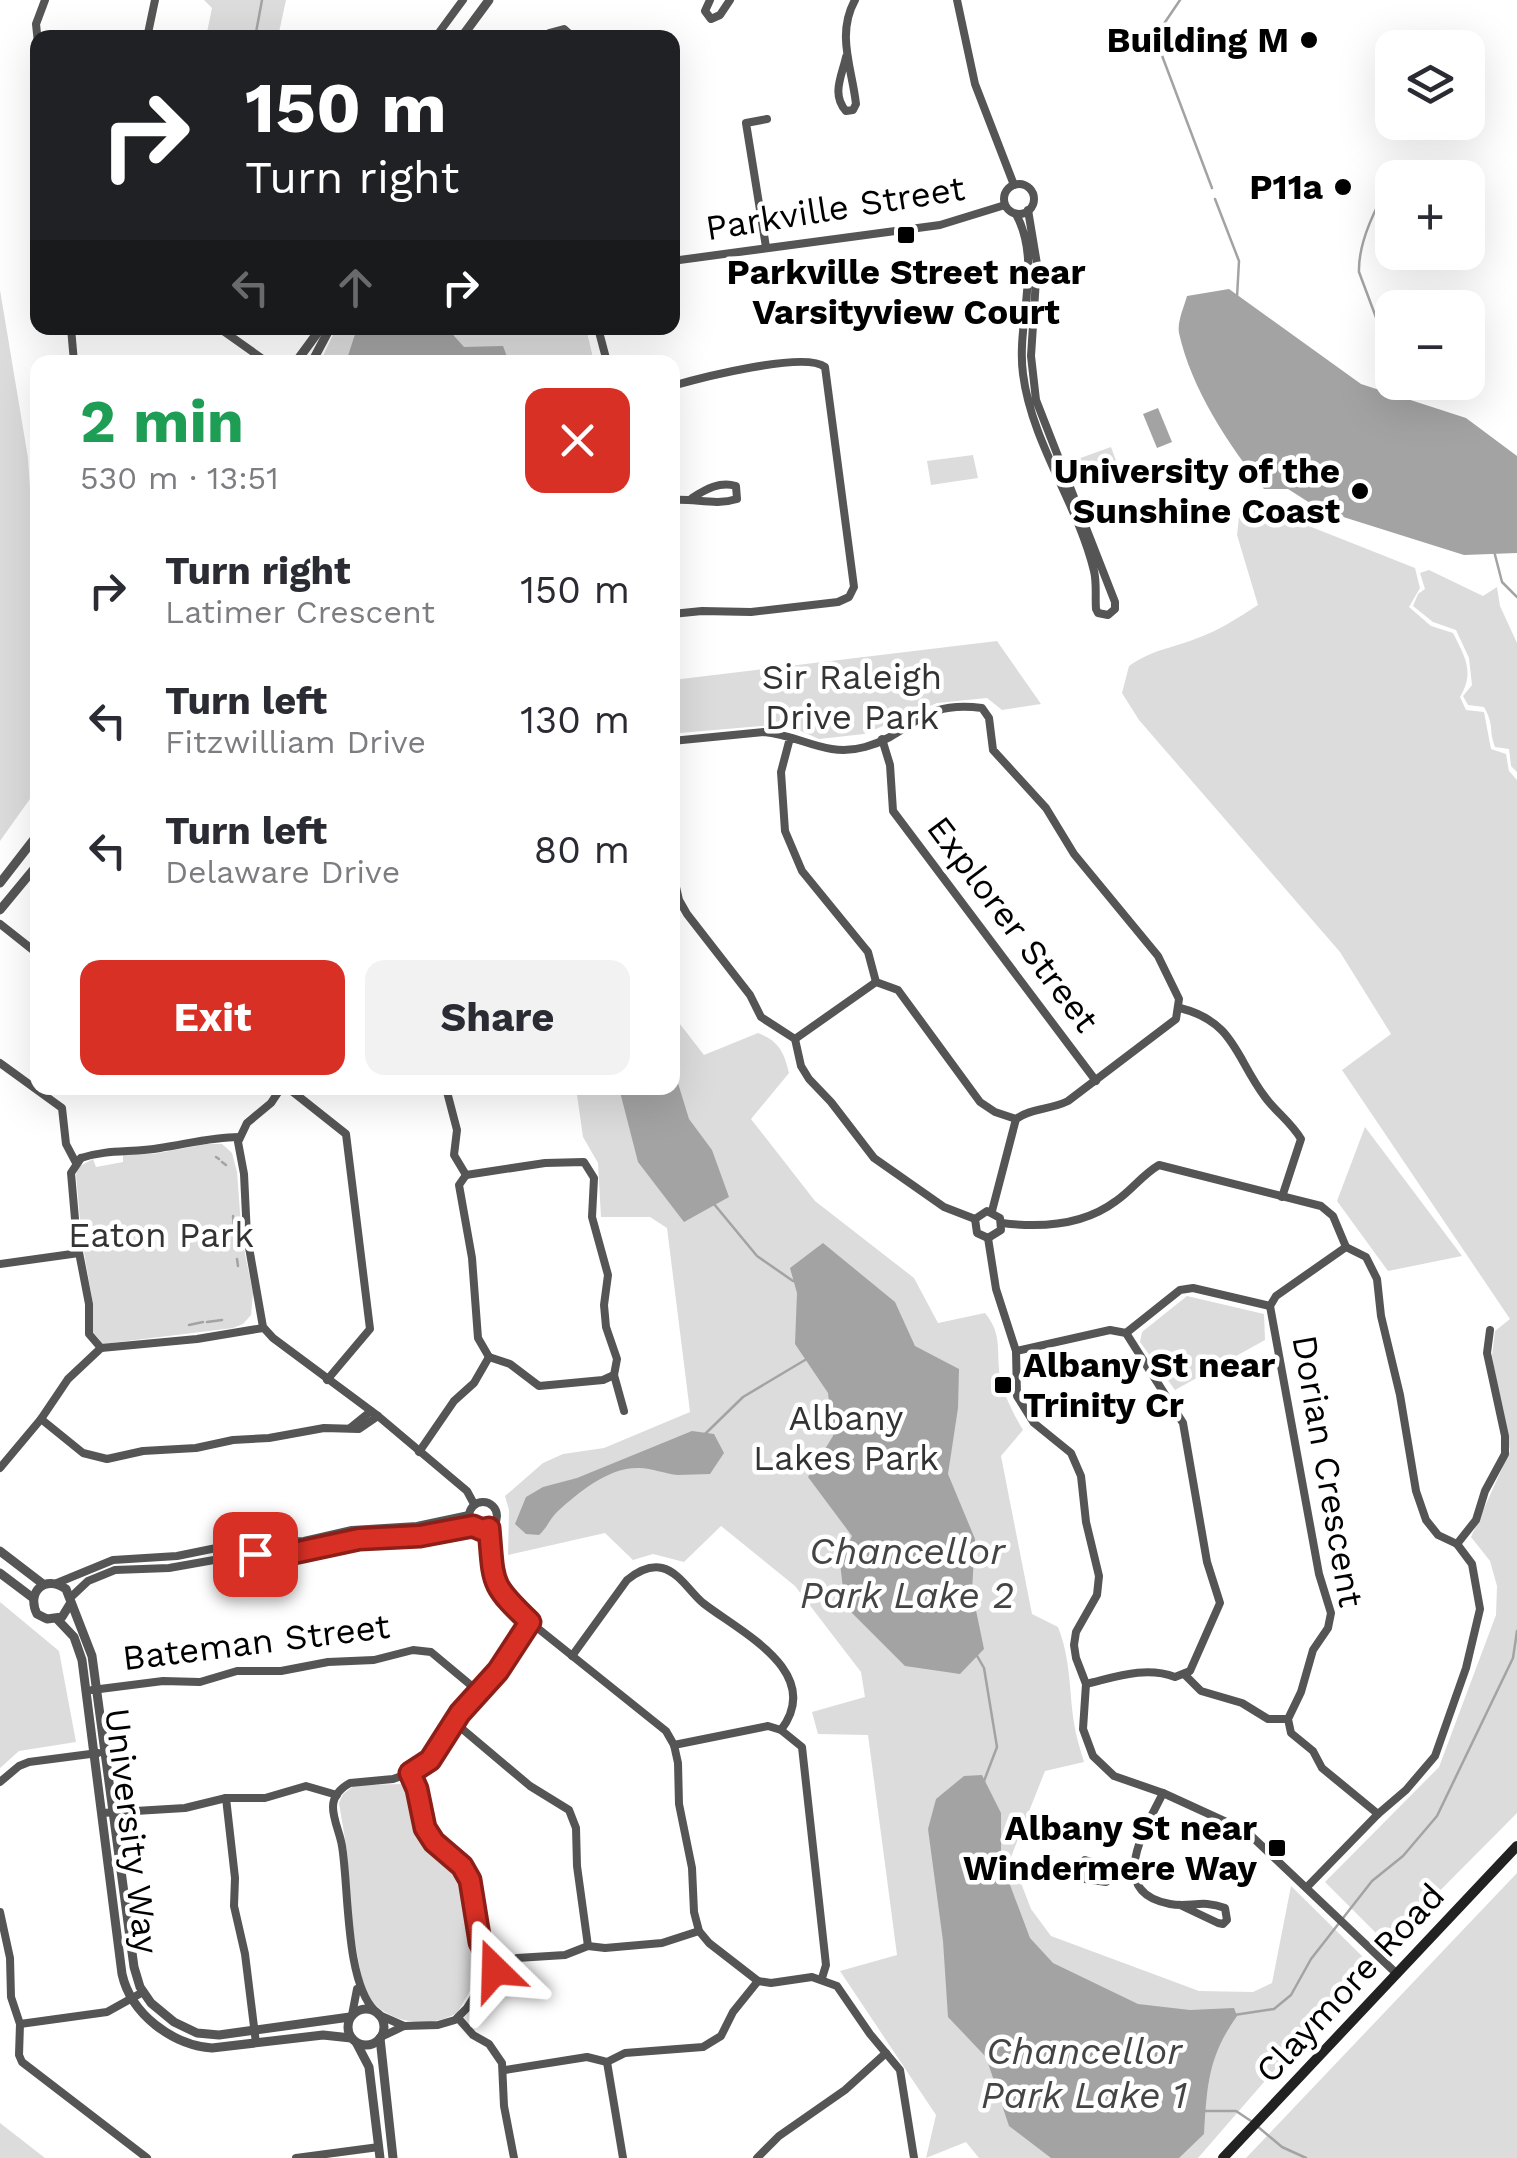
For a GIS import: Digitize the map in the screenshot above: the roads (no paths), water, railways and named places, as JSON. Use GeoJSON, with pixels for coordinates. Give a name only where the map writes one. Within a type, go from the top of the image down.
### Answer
{"type":"FeatureCollection","features":[{"type":"Feature","properties":{"kind":"main road","name":"Claymore Road"},"geometry":{"type":"LineString","coordinates":[[1223,2158],[1517,1846]]}},
{"type":"Feature","properties":{"kind":"street"},"geometry":{"type":"LineString","coordinates":[[37,30],[45,0]]}},
{"type":"Feature","properties":{"kind":"street"},"geometry":{"type":"LineString","coordinates":[[149,30],[155,0]]}},
{"type":"Feature","properties":{"kind":"street"},"geometry":{"type":"LineString","coordinates":[[441,30],[463,0]]}},
{"type":"Feature","properties":{"kind":"street"},"geometry":{"type":"LineString","coordinates":[[468,30],[489,0]]}},
{"type":"Feature","properties":{"kind":"street"},"geometry":{"type":"LineString","coordinates":[[710,0],[705,11],[712,19],[720,15],[730,0]]}},
{"type":"Feature","properties":{"kind":"street"},"geometry":{"type":"LineString","coordinates":[[846,57],[837,91],[846,111],[856,104],[846,57],[846,20],[855,0]]}},
{"type":"Feature","properties":{"kind":"street"},"geometry":{"type":"LineString","coordinates":[[957,0],[975,84],[1014,185]]}},
{"type":"Feature","properties":{"kind":"street"},"geometry":{"type":"LineString","coordinates":[[766,248],[741,123],[768,119]]}},
{"type":"Feature","properties":{"kind":"street"},"geometry":{"type":"LineString","coordinates":[[1016,214],[1028,210],[1034,202],[1032,192],[1024,185],[1014,185],[1005,192],[1005,206],[1021,222],[1028,266],[1027,356]]}},
{"type":"Feature","properties":{"kind":"street","name":"Parkville Street"},"geometry":{"type":"LineString","coordinates":[[680,260],[940,225],[1005,206]]}},
{"type":"Feature","properties":{"kind":"street"},"geometry":{"type":"LineString","coordinates":[[1028,210],[1036,264],[1025,386],[1032,414],[1115,602],[1112,614],[1102,615],[1096,610],[1096,566]]}},
{"type":"Feature","properties":{"kind":"street"},"geometry":{"type":"LineString","coordinates":[[228,335],[257,355]]}},
{"type":"Feature","properties":{"kind":"street"},"geometry":{"type":"LineString","coordinates":[[301,355],[317,335]]}},
{"type":"Feature","properties":{"kind":"street"},"geometry":{"type":"LineString","coordinates":[[680,384],[733,371],[811,361],[825,367],[854,586],[850,596],[838,602],[751,612],[680,613]]}},
{"type":"Feature","properties":{"kind":"street"},"geometry":{"type":"LineString","coordinates":[[680,499],[732,502],[739,492],[729,484],[709,487],[692,498]]}},
{"type":"Feature","properties":{"kind":"street"},"geometry":{"type":"LineString","coordinates":[[680,741],[764,732],[822,750],[864,748],[930,710],[955,706],[982,708],[989,718],[993,750],[1046,808],[1074,854],[1158,956],[1179,1000],[1176,1019],[1068,1102],[1042,1112],[1028,1110],[1016,1119],[992,1212]]}},
{"type":"Feature","properties":{"kind":"street"},"geometry":{"type":"LineString","coordinates":[[790,738],[781,772],[785,831],[802,871],[868,952],[876,982]]}},
{"type":"Feature","properties":{"kind":"street","name":"Explorer Street"},"geometry":{"type":"LineString","coordinates":[[882,739],[890,765],[893,811],[1096,1081]]}},
{"type":"Feature","properties":{"kind":"street"},"geometry":{"type":"LineString","coordinates":[[0,883],[30,844]]}},
{"type":"Feature","properties":{"kind":"street"},"geometry":{"type":"LineString","coordinates":[[0,910],[30,874]]}},
{"type":"Feature","properties":{"kind":"street"},"geometry":{"type":"LineString","coordinates":[[680,900],[747,991],[761,1017],[795,1038],[808,1079],[874,1158],[944,1207],[976,1219]]}},
{"type":"Feature","properties":{"kind":"street"},"geometry":{"type":"LineString","coordinates":[[0,924],[30,948]]}},
{"type":"Feature","properties":{"kind":"street"},"geometry":{"type":"LineString","coordinates":[[795,1038],[876,982]]}},
{"type":"Feature","properties":{"kind":"street"},"geometry":{"type":"LineString","coordinates":[[876,982],[898,990],[980,1102],[1016,1119]]}},
{"type":"Feature","properties":{"kind":"street"},"geometry":{"type":"LineString","coordinates":[[1180,1008],[1204,1014],[1236,1047],[1266,1098],[1290,1120],[1302,1139],[1282,1197]]}},
{"type":"Feature","properties":{"kind":"street"},"geometry":{"type":"LineString","coordinates":[[0,1063],[30,1085]]}},
{"type":"Feature","properties":{"kind":"street"},"geometry":{"type":"LineString","coordinates":[[44,1095],[62,1108],[66,1136],[79,1161]]}},
{"type":"Feature","properties":{"kind":"street"},"geometry":{"type":"LineString","coordinates":[[278,1095],[247,1123],[238,1142],[262,1323],[327,1380],[467,1490],[474,1504]]}},
{"type":"Feature","properties":{"kind":"street"},"geometry":{"type":"LineString","coordinates":[[294,1095],[346,1134],[356,1207],[370,1329],[327,1380]]}},
{"type":"Feature","properties":{"kind":"street"},"geometry":{"type":"LineString","coordinates":[[448,1095],[457,1130],[454,1155],[466,1175]]}},
{"type":"Feature","properties":{"kind":"street"},"geometry":{"type":"LineString","coordinates":[[98,1346],[89,1334],[89,1304],[71,1176],[79,1161],[116,1150],[157,1149],[195,1140],[238,1142]]}},
{"type":"Feature","properties":{"kind":"street"},"geometry":{"type":"LineString","coordinates":[[614,1374],[603,1380],[539,1386],[510,1364],[489,1357],[478,1338],[472,1258],[459,1186],[466,1175],[545,1163],[584,1162],[594,1178],[592,1217],[608,1274],[606,1327],[617,1359],[614,1374],[624,1411]]}},
{"type":"Feature","properties":{"kind":"street"},"geometry":{"type":"LineString","coordinates":[[1002,1223],[999,1233],[988,1238],[977,1234],[976,1219],[982,1212],[992,1212],[1002,1223],[1042,1225],[1086,1219],[1118,1200],[1159,1165],[1321,1206],[1333,1216],[1346,1247],[1366,1257],[1377,1279],[1416,1491],[1426,1520],[1438,1535],[1458,1544],[1472,1564],[1480,1609],[1466,1668],[1435,1756],[1406,1790],[1307,1887]]}},
{"type":"Feature","properties":{"kind":"street"},"geometry":{"type":"LineString","coordinates":[[988,1238],[996,1290],[1016,1351],[1015,1388],[1021,1406],[1034,1423],[1071,1453],[1080,1476],[1086,1522],[1100,1576],[1098,1595],[1075,1638],[1076,1658],[1086,1684],[1083,1729],[1092,1756],[1114,1776],[1163,1793],[1246,1831],[1398,1974]]}},
{"type":"Feature","properties":{"kind":"street","name":"Dorian Crescent"},"geometry":{"type":"LineString","coordinates":[[1288,1719],[1302,1692],[1313,1650],[1328,1628],[1331,1614],[1319,1574],[1270,1306],[1276,1296],[1346,1247]]}},
{"type":"Feature","properties":{"kind":"street"},"geometry":{"type":"LineString","coordinates":[[0,1264],[79,1253]]}},
{"type":"Feature","properties":{"kind":"street"},"geometry":{"type":"LineString","coordinates":[[1126,1334],[1180,1290],[1193,1288],[1270,1306]]}},
{"type":"Feature","properties":{"kind":"street"},"geometry":{"type":"LineString","coordinates":[[0,1468],[98,1346],[197,1339],[262,1323]]}},
{"type":"Feature","properties":{"kind":"street"},"geometry":{"type":"LineString","coordinates":[[1016,1351],[1110,1330],[1126,1334],[1183,1423],[1207,1562],[1220,1603],[1190,1671],[1175,1677],[1145,1671],[1086,1684]]}},
{"type":"Feature","properties":{"kind":"street"},"geometry":{"type":"LineString","coordinates":[[1458,1544],[1476,1520],[1484,1494],[1505,1454],[1505,1436],[1488,1354],[1490,1330]]}},
{"type":"Feature","properties":{"kind":"street"},"geometry":{"type":"LineString","coordinates":[[419,1452],[454,1402],[474,1384],[489,1357]]}},
{"type":"Feature","properties":{"kind":"street"},"geometry":{"type":"LineString","coordinates":[[41,1419],[82,1453],[104,1459],[143,1451],[201,1448],[233,1440],[360,1428],[375,1414]]}},
{"type":"Feature","properties":{"kind":"street"},"geometry":{"type":"LineString","coordinates":[[0,1573],[33,1598],[38,1614],[46,1620],[57,1619],[66,1614],[70,1601],[88,1581],[115,1570],[169,1568],[242,1555],[289,1554],[359,1539],[420,1536],[473,1526],[489,1528],[497,1518],[495,1508],[487,1502],[474,1504]]}},
{"type":"Feature","properties":{"kind":"street"},"geometry":{"type":"LineString","coordinates":[[468,1516],[474,1504]]}},
{"type":"Feature","properties":{"kind":"street"},"geometry":{"type":"LineString","coordinates":[[468,1516],[473,1526]]}},
{"type":"Feature","properties":{"kind":"street"},"geometry":{"type":"LineString","coordinates":[[0,1552],[44,1584],[56,1583],[112,1560],[177,1556],[236,1544],[304,1541],[352,1530],[417,1526],[468,1516]]}},
{"type":"Feature","properties":{"kind":"street"},"geometry":{"type":"LineString","coordinates":[[489,1528],[493,1578],[499,1593],[666,1730],[674,1745],[699,1930],[709,1943],[758,1981],[822,1978],[837,1986],[904,2080],[914,2158]]}},
{"type":"Feature","properties":{"kind":"street"},"geometry":{"type":"LineString","coordinates":[[572,1656],[627,1580],[636,1572],[663,1568],[708,1607],[752,1636],[780,1665],[793,1696],[791,1717],[781,1730]]}},
{"type":"Feature","properties":{"kind":"street"},"geometry":{"type":"LineString","coordinates":[[56,1583],[66,1588],[70,1601]]}},
{"type":"Feature","properties":{"kind":"street"},"geometry":{"type":"LineString","coordinates":[[33,1598],[44,1584]]}},
{"type":"Feature","properties":{"kind":"street","name":"University Way"},"geometry":{"type":"LineString","coordinates":[[70,1601],[92,1650],[134,1967],[144,1992],[159,2011],[197,2033],[219,2035],[351,2016]]}},
{"type":"Feature","properties":{"kind":"street","name":"University Way"},"geometry":{"type":"LineString","coordinates":[[57,1619],[80,1650],[122,1974],[132,2000],[156,2024],[187,2043],[212,2048],[331,2034],[354,2041]]}},
{"type":"Feature","properties":{"kind":"street"},"geometry":{"type":"LineString","coordinates":[[393,2158],[381,2038],[384,2027],[363,1999],[358,1980],[345,1902],[342,1846],[334,1812],[336,1795],[355,1780],[388,1780],[410,1773],[430,1760],[530,1622]]}},
{"type":"Feature","properties":{"kind":"street","name":"Bateman Street"},"geometry":{"type":"LineString","coordinates":[[86,1691],[162,1681],[200,1682],[236,1672],[374,1660],[412,1650],[431,1652],[479,1692]]}},
{"type":"Feature","properties":{"kind":"street"},"geometry":{"type":"LineString","coordinates":[[1184,1674],[1200,1692],[1242,1703],[1268,1719],[1288,1719],[1291,1733],[1313,1751],[1322,1768],[1378,1814]]}},
{"type":"Feature","properties":{"kind":"street"},"geometry":{"type":"LineString","coordinates":[[454,1722],[530,1786],[569,1810],[576,1828],[588,1946]]}},
{"type":"Feature","properties":{"kind":"street"},"geometry":{"type":"LineString","coordinates":[[674,1745],[768,1726],[781,1730],[802,1747],[826,1966],[822,1978]]}},
{"type":"Feature","properties":{"kind":"street"},"geometry":{"type":"LineString","coordinates":[[0,1782],[30,1762],[107,1752]]}},
{"type":"Feature","properties":{"kind":"street"},"geometry":{"type":"LineString","coordinates":[[410,1773],[425,1828],[434,1842],[462,1866],[470,1880],[480,1942],[495,1970]]}},
{"type":"Feature","properties":{"kind":"street"},"geometry":{"type":"LineString","coordinates":[[102,1813],[185,1808],[226,1798],[265,1798],[306,1786],[336,1795]]}},
{"type":"Feature","properties":{"kind":"street"},"geometry":{"type":"LineString","coordinates":[[1163,1793],[1138,1841],[1134,1867],[1144,1890],[1164,1903],[1218,1923],[1227,1920],[1225,1908],[1214,1904],[1199,1901],[1180,1906]]}},
{"type":"Feature","properties":{"kind":"street"},"geometry":{"type":"LineString","coordinates":[[226,1798],[235,1878],[234,1906],[246,1954],[256,2043]]}},
{"type":"Feature","properties":{"kind":"street"},"geometry":{"type":"LineString","coordinates":[[1115,1874],[1134,1867]]}},
{"type":"Feature","properties":{"kind":"street"},"geometry":{"type":"LineString","coordinates":[[0,1912],[10,1958],[11,1998],[20,2024],[18,2054],[22,2062],[49,2079],[146,2158]]}},
{"type":"Feature","properties":{"kind":"street"},"geometry":{"type":"LineString","coordinates":[[354,2041],[370,2045],[404,2026],[444,2024],[458,2018],[480,1984],[495,1970],[521,1957],[565,1955],[588,1946],[662,1943],[699,1930]]}},
{"type":"Feature","properties":{"kind":"street"},"geometry":{"type":"LineString","coordinates":[[358,1980],[347,2028],[368,2064],[379,2153]]}},
{"type":"Feature","properties":{"kind":"street"},"geometry":{"type":"LineString","coordinates":[[505,2070],[586,2057],[607,2062],[625,2052],[703,2047],[721,2036],[733,2012],[758,1981]]}},
{"type":"Feature","properties":{"kind":"street"},"geometry":{"type":"LineString","coordinates":[[20,2024],[107,2012],[144,1992]]}},
{"type":"Feature","properties":{"kind":"street"},"geometry":{"type":"LineString","coordinates":[[351,2016],[364,2008],[404,2026]]}},
{"type":"Feature","properties":{"kind":"street"},"geometry":{"type":"LineString","coordinates":[[458,2018],[498,2054],[505,2070],[504,2106],[514,2158]]}},
{"type":"Feature","properties":{"kind":"street"},"geometry":{"type":"LineString","coordinates":[[757,2158],[886,2053]]}},
{"type":"Feature","properties":{"kind":"street"},"geometry":{"type":"LineString","coordinates":[[607,2062],[623,2158]]}},
{"type":"Feature","properties":{"kind":"street"},"geometry":{"type":"LineString","coordinates":[[296,2158],[379,2153],[392,2146]]}},
{"type":"Feature","properties":{"kind":"water"},"geometry":{"type":"Polygon","coordinates":[[[1229,289],[1361,384],[1375,389],[1375,400],[1410,400],[1466,418],[1517,456],[1517,553],[1464,555],[1321,510],[1288,489],[1264,489],[1213,416],[1192,375],[1179,333],[1187,296],[1229,289]]]}},
{"type":"Feature","properties":{"kind":"water"},"geometry":{"type":"Polygon","coordinates":[[[355,335],[453,335],[464,347],[503,346],[506,355],[348,355],[355,335]]]}},
{"type":"Feature","properties":{"kind":"water"},"geometry":{"type":"Polygon","coordinates":[[[1158,408],[1172,442],[1157,448],[1143,414],[1158,408]]]}},
{"type":"Feature","properties":{"kind":"water"},"geometry":{"type":"Polygon","coordinates":[[[680,1090],[689,1119],[712,1150],[729,1197],[684,1222],[638,1162],[621,1095],[680,1095],[680,1090]]]}},
{"type":"Feature","properties":{"kind":"water","name":"Chancellor Park Lake 2"},"geometry":{"type":"Polygon","coordinates":[[[823,1243],[895,1302],[915,1346],[959,1369],[958,1408],[948,1474],[975,1539],[972,1591],[984,1649],[960,1674],[905,1666],[845,1606],[840,1563],[852,1536],[808,1477],[833,1436],[828,1393],[795,1344],[797,1293],[790,1268],[823,1243]]]}},
{"type":"Feature","properties":{"kind":"water"},"geometry":{"type":"Polygon","coordinates":[[[692,1431],[714,1434],[724,1453],[710,1474],[628,1469],[595,1482],[575,1496],[539,1535],[526,1534],[515,1524],[526,1497],[543,1487],[577,1478],[692,1431]]]}},
{"type":"Feature","properties":{"kind":"water","name":"Chancellor Park Lake 1"},"geometry":{"type":"Polygon","coordinates":[[[982,1775],[1001,1813],[1001,1861],[1030,1938],[1053,1963],[1138,2004],[1190,2010],[1234,2008],[1237,2016],[1220,2045],[1211,2072],[1204,2134],[1179,2158],[1051,2158],[1009,2126],[986,2057],[948,2017],[943,1941],[928,1829],[936,1799],[964,1776],[982,1775]]]}},
{"type":"Feature","properties":{"kind":"waterway"},"geometry":{"type":"LineString","coordinates":[[256,30],[262,0]]}},
{"type":"Feature","properties":{"kind":"waterway"},"geometry":{"type":"LineString","coordinates":[[1180,0],[1155,37],[1212,188]]}},
{"type":"Feature","properties":{"kind":"waterway"},"geometry":{"type":"LineString","coordinates":[[1215,199],[1239,261],[1237,297]]}},
{"type":"Feature","properties":{"kind":"waterway"},"geometry":{"type":"LineString","coordinates":[[1375,212],[1365,236],[1359,272],[1375,315]]}},
{"type":"Feature","properties":{"kind":"waterway"},"geometry":{"type":"LineString","coordinates":[[1494,551],[1502,582],[1517,597]]}},
{"type":"Feature","properties":{"kind":"waterway"},"geometry":{"type":"LineString","coordinates":[[222,1162],[226,1165]]}},
{"type":"Feature","properties":{"kind":"waterway"},"geometry":{"type":"LineString","coordinates":[[714,1204],[757,1256],[793,1281]]}},
{"type":"Feature","properties":{"kind":"waterway"},"geometry":{"type":"LineString","coordinates":[[233,1216],[236,1246]]}},
{"type":"Feature","properties":{"kind":"waterway"},"geometry":{"type":"LineString","coordinates":[[237,1259],[238,1266]]}},
{"type":"Feature","properties":{"kind":"waterway"},"geometry":{"type":"LineString","coordinates":[[207,1322],[222,1320]]}},
{"type":"Feature","properties":{"kind":"waterway"},"geometry":{"type":"LineString","coordinates":[[189,1325],[203,1322]]}},
{"type":"Feature","properties":{"kind":"waterway"},"geometry":{"type":"LineString","coordinates":[[704,1435],[743,1397],[805,1360]]}},
{"type":"Feature","properties":{"kind":"waterway"},"geometry":{"type":"LineString","coordinates":[[1234,2015],[1274,2009],[1291,1995],[1311,1959],[1372,1881],[1403,1856],[1437,1816],[1513,1658],[1517,1631]]}},
{"type":"Feature","properties":{"kind":"waterway"},"geometry":{"type":"LineString","coordinates":[[976,1654],[984,1668],[997,1747],[984,1781]]}},
{"type":"Feature","properties":{"kind":"waterway"},"geometry":{"type":"LineString","coordinates":[[1203,2111],[1236,2111],[1251,2121]]}},
{"type":"Feature","properties":{"kind":"waterway"},"geometry":{"type":"LineString","coordinates":[[1257,2126],[1282,2147],[1306,2158]]}},
{"type":"Feature","properties":{"kind":"place","name":"Building M"},"geometry":{"type":"Point","coordinates":[1309,40]}},
{"type":"Feature","properties":{"kind":"place","name":"P11a"},"geometry":{"type":"Point","coordinates":[1343,187]}},
{"type":"Feature","properties":{"kind":"place","name":"Parkville Street near Varsityview Court"},"geometry":{"type":"Point","coordinates":[906,235]}},
{"type":"Feature","properties":{"kind":"place","name":"University of the Sunshine Coast"},"geometry":{"type":"Point","coordinates":[1360,491]}},
{"type":"Feature","properties":{"kind":"place","name":"Albany St near Trinity Cr"},"geometry":{"type":"Point","coordinates":[1003,1385]}},
{"type":"Feature","properties":{"kind":"place","name":"Albany St near Windermere Way"},"geometry":{"type":"Point","coordinates":[1277,1848]}},
{"type":"Feature","properties":{"kind":"park label","name":"Sir Raleigh Drive Park"},"geometry":{"type":"Point","coordinates":[852,697]}},
{"type":"Feature","properties":{"kind":"park label","name":"Eaton Park"},"geometry":{"type":"Point","coordinates":[161,1235]}},
{"type":"Feature","properties":{"kind":"park label","name":"Albany Lakes Park"},"geometry":{"type":"Point","coordinates":[846,1438]}}]}
